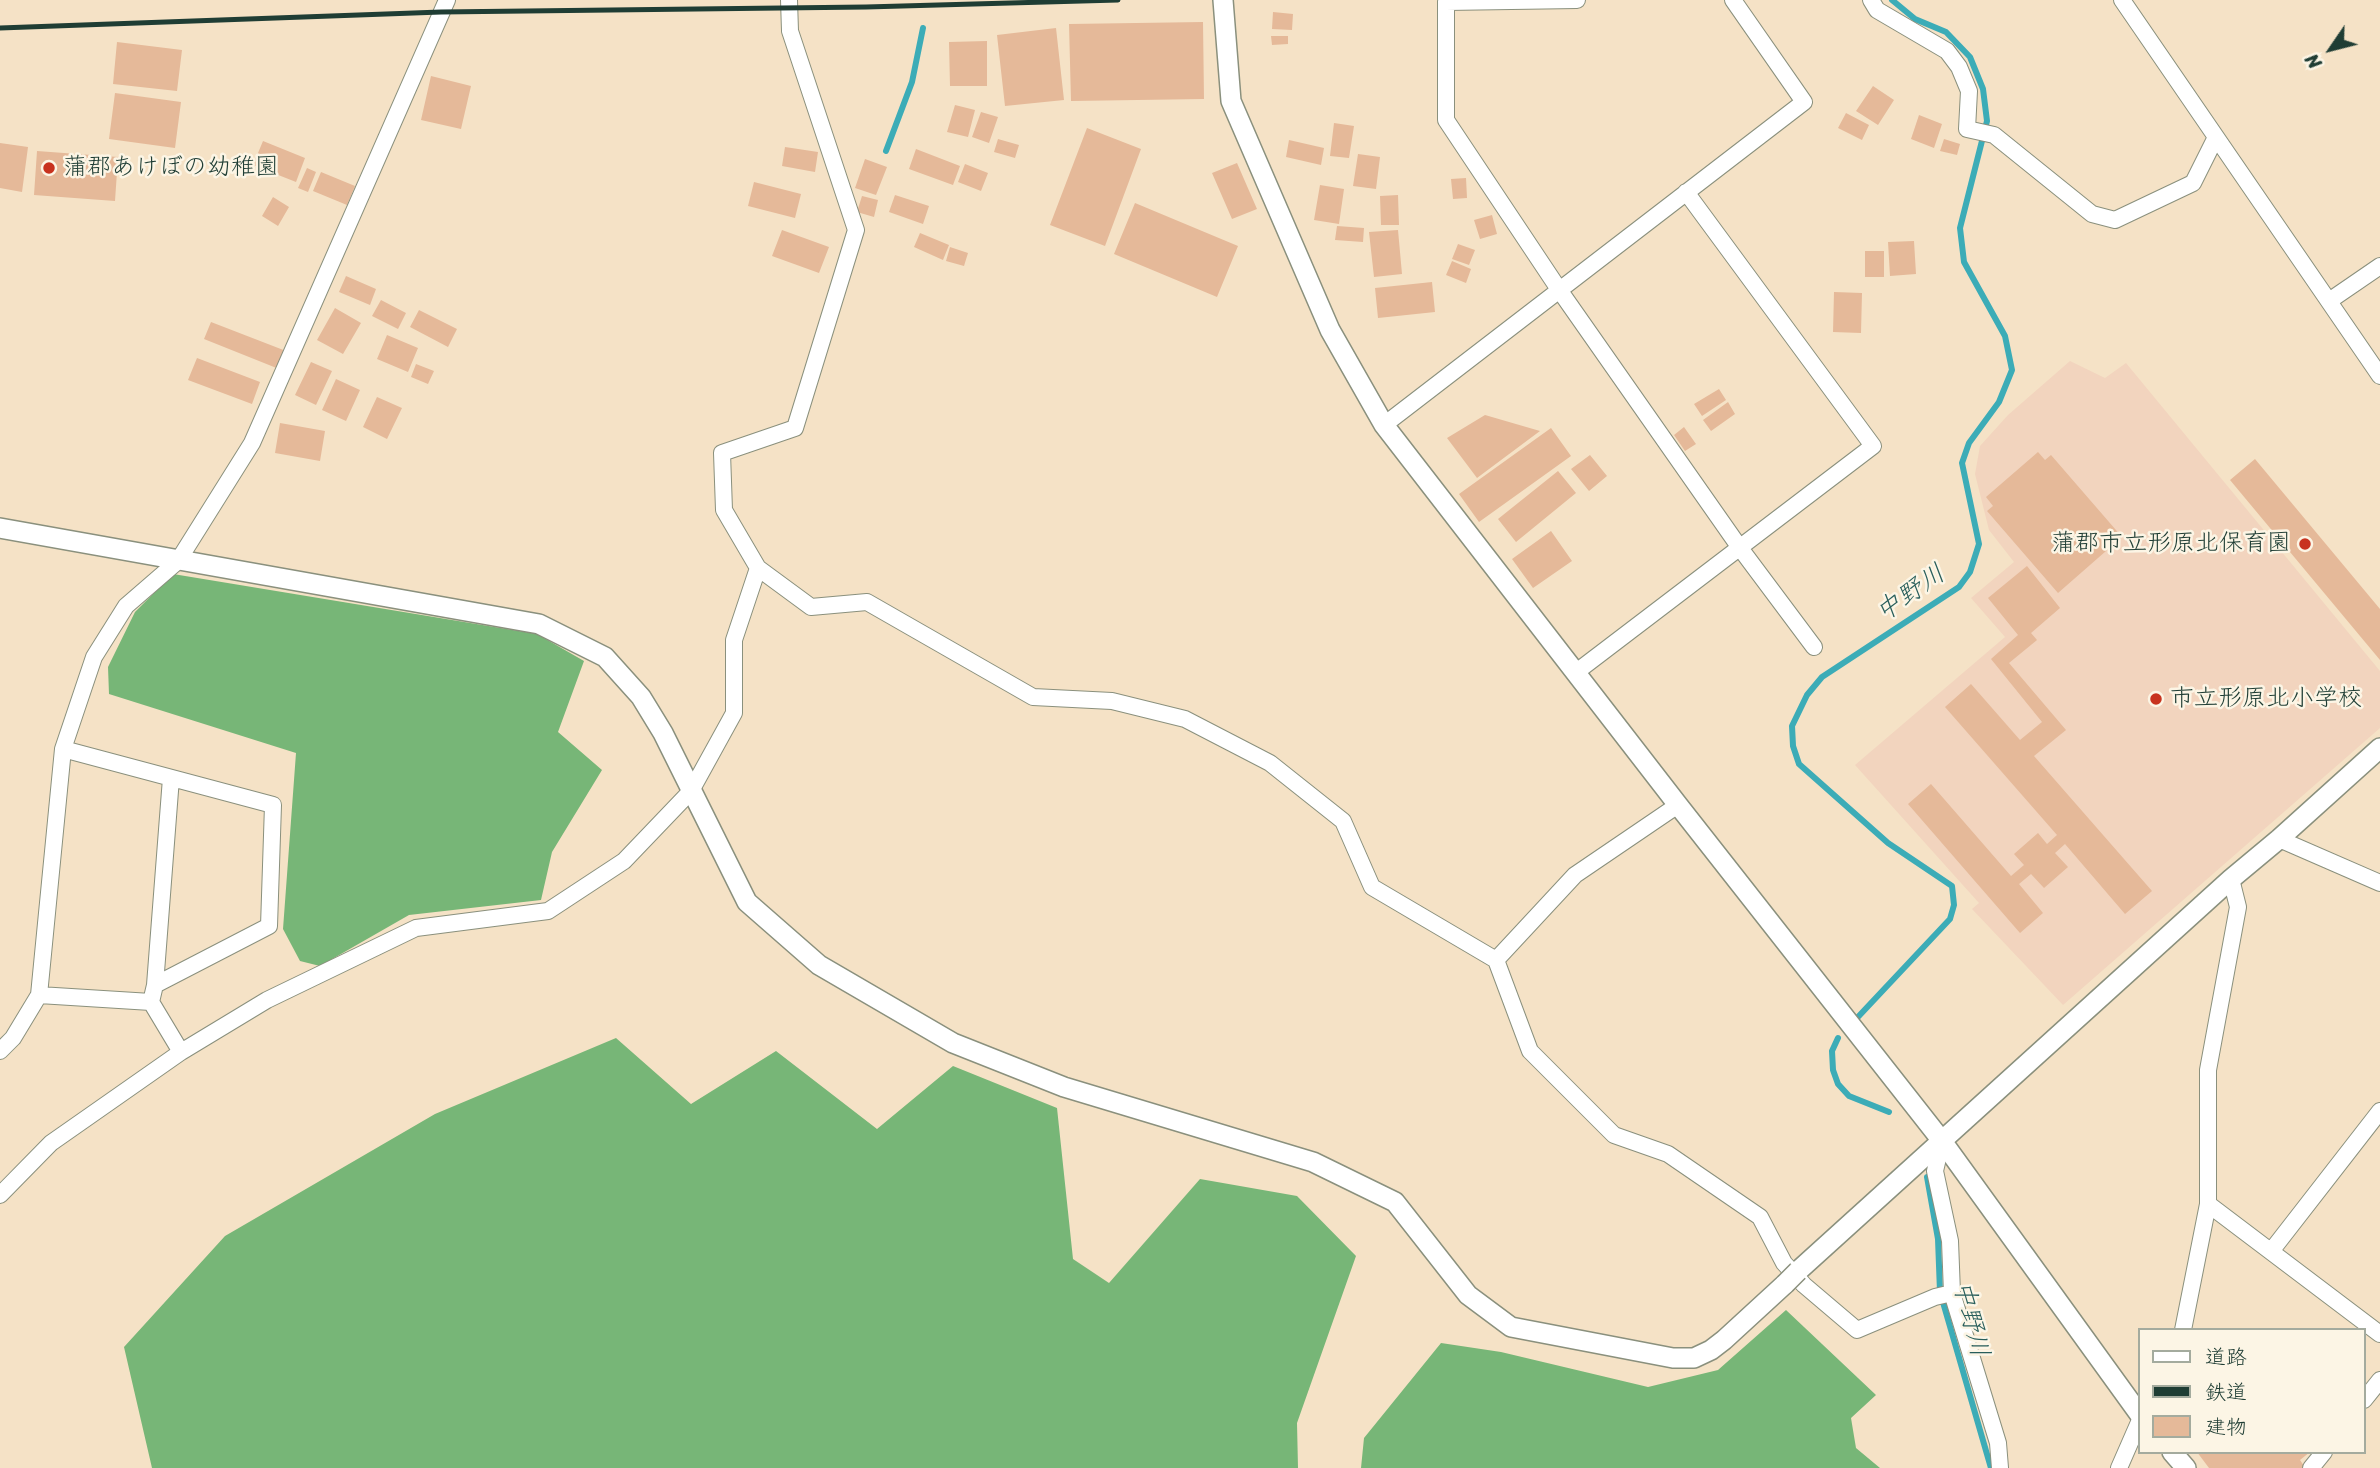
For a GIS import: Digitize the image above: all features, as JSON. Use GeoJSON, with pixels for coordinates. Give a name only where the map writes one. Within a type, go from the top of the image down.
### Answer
{"type":"FeatureCollection","features":[{"type":"Feature","properties":{"kind":"street"},"geometry":{"type":"LineString","coordinates":[[0,1051],[13,1038],[39,995],[63,749],[94,657],[126,606],[178,561],[253,443],[447,0]]}},
{"type":"Feature","properties":{"kind":"street"},"geometry":{"type":"LineString","coordinates":[[789,0],[790,30],[856,230],[795,428],[722,453],[724,510],[758,568],[811,607],[867,602],[1033,697],[1112,701],[1185,719],[1270,763],[1342,821],[1372,887],[1496,960],[1530,1051],[1614,1135],[1668,1154],[1760,1217],[1784,1263],[1804,1285],[1857,1329],[1946,1294]]}},
{"type":"Feature","properties":{"kind":"street"},"geometry":{"type":"LineString","coordinates":[[1223,0],[1231,101],[1329,330],[1384,425],[1941,1140],[2138,1414]]}},
{"type":"Feature","properties":{"kind":"street"},"geometry":{"type":"LineString","coordinates":[[1577,0],[1446,2],[1446,120],[1560,291],[1740,548],[1814,647]]}},
{"type":"Feature","properties":{"kind":"street"},"geometry":{"type":"LineString","coordinates":[[1384,425],[1804,102],[1733,0]]}},
{"type":"Feature","properties":{"kind":"street"},"geometry":{"type":"LineString","coordinates":[[1871,0],[1877,10],[1947,51],[1959,67],[1969,91],[1967,129],[1994,135],[2092,214],[2115,220],[2193,183],[2216,137]]}},
{"type":"Feature","properties":{"kind":"street"},"geometry":{"type":"LineString","coordinates":[[2122,0],[2380,376]]}},
{"type":"Feature","properties":{"kind":"street"},"geometry":{"type":"LineString","coordinates":[[1575,673],[1873,446],[1686,192]]}},
{"type":"Feature","properties":{"kind":"street"},"geometry":{"type":"LineString","coordinates":[[2329,301],[2380,267]]}},
{"type":"Feature","properties":{"kind":"street"},"geometry":{"type":"LineString","coordinates":[[0,528],[539,624],[605,657],[641,697],[663,733],[747,902],[819,965],[953,1043],[1064,1087],[1314,1162],[1395,1202],[1468,1295],[1511,1327],[1673,1358],[1694,1358],[1724,1340],[2231,878],[2279,839],[2380,748]]}},
{"type":"Feature","properties":{"kind":"street"},"geometry":{"type":"LineString","coordinates":[[0,1195],[51,1143],[181,1052],[267,1000],[415,928],[548,911],[624,862],[691,791],[734,713],[734,640],[758,568]]}},
{"type":"Feature","properties":{"kind":"street"},"geometry":{"type":"LineString","coordinates":[[63,749],[273,805],[269,926],[155,985]]}},
{"type":"Feature","properties":{"kind":"street"},"geometry":{"type":"LineString","coordinates":[[171,778],[155,985],[151,1002],[181,1052]]}},
{"type":"Feature","properties":{"kind":"street"},"geometry":{"type":"LineString","coordinates":[[1496,960],[1575,875],[1678,805]]}},
{"type":"Feature","properties":{"kind":"street"},"geometry":{"type":"LineString","coordinates":[[2279,839],[2380,883]]}},
{"type":"Feature","properties":{"kind":"street"},"geometry":{"type":"LineString","coordinates":[[2183,1328],[2208,1204],[2208,1070],[2238,907],[2231,878]]}},
{"type":"Feature","properties":{"kind":"street"},"geometry":{"type":"LineString","coordinates":[[39,995],[151,1002]]}},
{"type":"Feature","properties":{"kind":"street"},"geometry":{"type":"LineString","coordinates":[[2272,1250],[2380,1111]]}},
{"type":"Feature","properties":{"kind":"street"},"geometry":{"type":"LineString","coordinates":[[1941,1140],[1935,1171],[1950,1241],[1946,1294],[1998,1443],[2000,1468]]}},
{"type":"Feature","properties":{"kind":"street"},"geometry":{"type":"LineString","coordinates":[[2208,1204],[2380,1334]]}},
{"type":"Feature","properties":{"kind":"street"},"geometry":{"type":"LineString","coordinates":[[2366,1398],[2380,1380]]}},
{"type":"Feature","properties":{"kind":"street"},"geometry":{"type":"LineString","coordinates":[[2119,1468],[2138,1422]]}},
{"type":"Feature","properties":{"kind":"street"},"geometry":{"type":"LineString","coordinates":[[2174,1454],[2186,1468]]}},
{"type":"Feature","properties":{"kind":"street"},"geometry":{"type":"LineString","coordinates":[[2311,1468],[2322,1454]]}},
{"type":"Feature","properties":{"kind":"shaded area","name":"市立形原北小学校"},"geometry":{"type":"Polygon","coordinates":[[[2070,361],[2105,378],[2126,363],[2380,671],[2380,728],[2063,1005],[1972,909],[1979,903],[1855,765],[2005,637],[1971,598],[2014,562],[1989,530],[1975,474],[1980,446],[2008,415],[2070,361]]]}},
{"type":"Feature","properties":{"kind":"green space"},"geometry":{"type":"Polygon","coordinates":[[[173,574],[537,634],[584,661],[558,732],[602,770],[552,852],[541,900],[409,915],[320,966],[300,961],[283,929],[296,753],[109,694],[108,667],[135,612],[173,574]]]}},
{"type":"Feature","properties":{"kind":"green space"},"geometry":{"type":"Polygon","coordinates":[[[616,1038],[691,1104],[776,1051],[877,1129],[953,1066],[1057,1108],[1073,1259],[1109,1283],[1200,1179],[1297,1196],[1356,1256],[1297,1423],[1298,1468],[152,1468],[124,1347],[225,1236],[435,1114],[616,1038]]]}},
{"type":"Feature","properties":{"kind":"green space"},"geometry":{"type":"Polygon","coordinates":[[[1786,1310],[1876,1395],[1851,1418],[1856,1448],[1880,1468],[1361,1468],[1364,1438],[1441,1343],[1501,1352],[1648,1387],[1718,1370],[1786,1310]]]}},
{"type":"Feature","properties":{"kind":"building"},"geometry":{"type":"Polygon","coordinates":[[[1273,12],[1293,14],[1292,30],[1272,29],[1273,12]]]}},
{"type":"Feature","properties":{"kind":"building"},"geometry":{"type":"Polygon","coordinates":[[[1203,22],[1204,99],[1071,101],[1069,24],[1203,22]]]}},
{"type":"Feature","properties":{"kind":"building"},"geometry":{"type":"Polygon","coordinates":[[[1056,28],[1064,100],[1005,106],[997,35],[1056,28]]]}},
{"type":"Feature","properties":{"kind":"building"},"geometry":{"type":"Polygon","coordinates":[[[1271,36],[1288,36],[1288,44],[1272,45],[1271,36]]]}},
{"type":"Feature","properties":{"kind":"building"},"geometry":{"type":"Polygon","coordinates":[[[987,41],[987,86],[950,86],[949,42],[987,41]]]}},
{"type":"Feature","properties":{"kind":"building"},"geometry":{"type":"Polygon","coordinates":[[[117,42],[182,50],[177,91],[113,84],[117,42]]]}},
{"type":"Feature","properties":{"kind":"building"},"geometry":{"type":"Polygon","coordinates":[[[431,76],[471,86],[461,129],[421,120],[431,76]]]}},
{"type":"Feature","properties":{"kind":"building"},"geometry":{"type":"Polygon","coordinates":[[[1873,86],[1894,100],[1878,125],[1856,111],[1873,86]]]}},
{"type":"Feature","properties":{"kind":"building"},"geometry":{"type":"Polygon","coordinates":[[[115,93],[181,102],[175,148],[109,139],[115,93]]]}},
{"type":"Feature","properties":{"kind":"building"},"geometry":{"type":"Polygon","coordinates":[[[955,105],[975,110],[968,137],[947,132],[955,105]]]}},
{"type":"Feature","properties":{"kind":"building"},"geometry":{"type":"Polygon","coordinates":[[[981,112],[998,117],[989,143],[972,137],[981,112]]]}},
{"type":"Feature","properties":{"kind":"building"},"geometry":{"type":"Polygon","coordinates":[[[1846,113],[1869,125],[1862,140],[1838,128],[1846,113]]]}},
{"type":"Feature","properties":{"kind":"building"},"geometry":{"type":"Polygon","coordinates":[[[1919,115],[1942,124],[1934,148],[1911,139],[1919,115]]]}},
{"type":"Feature","properties":{"kind":"building"},"geometry":{"type":"Polygon","coordinates":[[[1334,123],[1354,126],[1349,158],[1330,156],[1334,123]]]}},
{"type":"Feature","properties":{"kind":"building"},"geometry":{"type":"Polygon","coordinates":[[[1087,128],[1141,149],[1105,246],[1050,225],[1087,128]]]}},
{"type":"Feature","properties":{"kind":"building"},"geometry":{"type":"Polygon","coordinates":[[[998,139],[1019,145],[1015,158],[994,152],[998,139]]]}},
{"type":"Feature","properties":{"kind":"building"},"geometry":{"type":"Polygon","coordinates":[[[1944,139],[1960,144],[1957,155],[1940,151],[1944,139]]]}},
{"type":"Feature","properties":{"kind":"building"},"geometry":{"type":"Polygon","coordinates":[[[1289,140],[1324,148],[1321,165],[1286,157],[1289,140]]]}},
{"type":"Feature","properties":{"kind":"building"},"geometry":{"type":"Polygon","coordinates":[[[263,141],[305,158],[296,182],[253,165],[263,141]]]}},
{"type":"Feature","properties":{"kind":"building"},"geometry":{"type":"Polygon","coordinates":[[[0,143],[28,147],[22,192],[0,188],[0,143]]]}},
{"type":"Feature","properties":{"kind":"building"},"geometry":{"type":"Polygon","coordinates":[[[785,147],[818,152],[815,172],[782,166],[785,147]]]}},
{"type":"Feature","properties":{"kind":"building"},"geometry":{"type":"Polygon","coordinates":[[[916,149],[960,166],[953,185],[909,169],[916,149]]]}},
{"type":"Feature","properties":{"kind":"building"},"geometry":{"type":"Polygon","coordinates":[[[37,151],[118,157],[115,201],[34,195],[37,151]]]}},
{"type":"Feature","properties":{"kind":"building"},"geometry":{"type":"Polygon","coordinates":[[[1358,154],[1380,157],[1376,189],[1353,186],[1358,154]]]}},
{"type":"Feature","properties":{"kind":"building"},"geometry":{"type":"Polygon","coordinates":[[[865,159],[887,167],[876,195],[855,188],[865,159]]]}},
{"type":"Feature","properties":{"kind":"building"},"geometry":{"type":"Polygon","coordinates":[[[1237,163],[1257,209],[1232,219],[1212,173],[1237,163]]]}},
{"type":"Feature","properties":{"kind":"building"},"geometry":{"type":"Polygon","coordinates":[[[965,164],[988,173],[981,191],[958,182],[965,164]]]}},
{"type":"Feature","properties":{"kind":"building"},"geometry":{"type":"Polygon","coordinates":[[[307,168],[316,172],[308,192],[298,188],[307,168]]]}},
{"type":"Feature","properties":{"kind":"building"},"geometry":{"type":"Polygon","coordinates":[[[321,172],[355,186],[347,205],[313,191],[321,172]]]}},
{"type":"Feature","properties":{"kind":"building"},"geometry":{"type":"Polygon","coordinates":[[[1466,178],[1467,198],[1453,199],[1451,179],[1466,178]]]}},
{"type":"Feature","properties":{"kind":"building"},"geometry":{"type":"Polygon","coordinates":[[[754,182],[801,194],[795,218],[748,206],[754,182]]]}},
{"type":"Feature","properties":{"kind":"building"},"geometry":{"type":"Polygon","coordinates":[[[1320,185],[1344,189],[1339,224],[1314,220],[1320,185]]]}},
{"type":"Feature","properties":{"kind":"building"},"geometry":{"type":"Polygon","coordinates":[[[895,195],[929,206],[923,224],[889,212],[895,195]]]}},
{"type":"Feature","properties":{"kind":"building"},"geometry":{"type":"Polygon","coordinates":[[[1398,195],[1399,225],[1381,225],[1380,196],[1398,195]]]}},
{"type":"Feature","properties":{"kind":"building"},"geometry":{"type":"Polygon","coordinates":[[[862,196],[878,200],[874,217],[857,212],[862,196]]]}},
{"type":"Feature","properties":{"kind":"building"},"geometry":{"type":"Polygon","coordinates":[[[273,197],[289,207],[278,226],[262,216],[273,197]]]}},
{"type":"Feature","properties":{"kind":"building"},"geometry":{"type":"Polygon","coordinates":[[[1135,203],[1238,246],[1217,297],[1114,254],[1135,203]]]}},
{"type":"Feature","properties":{"kind":"building"},"geometry":{"type":"Polygon","coordinates":[[[1492,215],[1497,234],[1480,239],[1474,220],[1492,215]]]}},
{"type":"Feature","properties":{"kind":"building"},"geometry":{"type":"Polygon","coordinates":[[[1337,226],[1364,228],[1363,242],[1335,240],[1337,226]]]}},
{"type":"Feature","properties":{"kind":"building"},"geometry":{"type":"Polygon","coordinates":[[[782,230],[829,247],[819,273],[772,256],[782,230]]]}},
{"type":"Feature","properties":{"kind":"building"},"geometry":{"type":"Polygon","coordinates":[[[1398,230],[1402,274],[1374,277],[1369,232],[1398,230]]]}},
{"type":"Feature","properties":{"kind":"building"},"geometry":{"type":"Polygon","coordinates":[[[920,233],[949,245],[943,260],[914,247],[920,233]]]}},
{"type":"Feature","properties":{"kind":"building"},"geometry":{"type":"Polygon","coordinates":[[[1914,241],[1916,274],[1890,276],[1888,242],[1914,241]]]}},
{"type":"Feature","properties":{"kind":"building"},"geometry":{"type":"Polygon","coordinates":[[[1458,244],[1475,250],[1469,265],[1452,259],[1458,244]]]}},
{"type":"Feature","properties":{"kind":"building"},"geometry":{"type":"Polygon","coordinates":[[[950,247],[968,253],[964,266],[946,261],[950,247]]]}},
{"type":"Feature","properties":{"kind":"building"},"geometry":{"type":"Polygon","coordinates":[[[1865,251],[1884,251],[1884,277],[1865,277],[1865,251]]]}},
{"type":"Feature","properties":{"kind":"building"},"geometry":{"type":"Polygon","coordinates":[[[1452,261],[1471,269],[1466,283],[1446,275],[1452,261]]]}},
{"type":"Feature","properties":{"kind":"building"},"geometry":{"type":"Polygon","coordinates":[[[346,276],[376,289],[370,305],[339,292],[346,276]]]}},
{"type":"Feature","properties":{"kind":"building"},"geometry":{"type":"Polygon","coordinates":[[[1432,282],[1435,312],[1378,318],[1375,288],[1432,282]]]}},
{"type":"Feature","properties":{"kind":"building"},"geometry":{"type":"Polygon","coordinates":[[[1834,292],[1862,293],[1861,333],[1833,332],[1834,292]]]}},
{"type":"Feature","properties":{"kind":"building"},"geometry":{"type":"Polygon","coordinates":[[[381,300],[406,313],[398,329],[372,316],[381,300]]]}},
{"type":"Feature","properties":{"kind":"building"},"geometry":{"type":"Polygon","coordinates":[[[335,308],[361,323],[343,354],[317,340],[335,308]]]}},
{"type":"Feature","properties":{"kind":"building"},"geometry":{"type":"Polygon","coordinates":[[[419,310],[457,329],[448,347],[410,327],[419,310]]]}},
{"type":"Feature","properties":{"kind":"building"},"geometry":{"type":"Polygon","coordinates":[[[211,322],[286,351],[279,369],[204,339],[211,322]]]}},
{"type":"Feature","properties":{"kind":"building"},"geometry":{"type":"Polygon","coordinates":[[[387,335],[418,348],[408,372],[377,359],[387,335]]]}},
{"type":"Feature","properties":{"kind":"building"},"geometry":{"type":"Polygon","coordinates":[[[197,358],[260,382],[252,404],[188,380],[197,358]]]}},
{"type":"Feature","properties":{"kind":"building"},"geometry":{"type":"Polygon","coordinates":[[[311,362],[332,371],[316,405],[295,395],[311,362]]]}},
{"type":"Feature","properties":{"kind":"building"},"geometry":{"type":"Polygon","coordinates":[[[416,364],[434,371],[428,384],[411,377],[416,364]]]}},
{"type":"Feature","properties":{"kind":"building"},"geometry":{"type":"Polygon","coordinates":[[[336,379],[360,390],[346,421],[322,410],[336,379]]]}},
{"type":"Feature","properties":{"kind":"building"},"geometry":{"type":"Polygon","coordinates":[[[1719,389],[1726,400],[1702,416],[1694,404],[1719,389]]]}},
{"type":"Feature","properties":{"kind":"building"},"geometry":{"type":"Polygon","coordinates":[[[377,397],[402,408],[387,439],[363,427],[377,397]]]}},
{"type":"Feature","properties":{"kind":"building"},"geometry":{"type":"Polygon","coordinates":[[[1728,402],[1735,414],[1711,431],[1703,420],[1728,402]]]}},
{"type":"Feature","properties":{"kind":"building"},"geometry":{"type":"Polygon","coordinates":[[[1485,415],[1540,431],[1477,478],[1447,438],[1485,415]]]}},
{"type":"Feature","properties":{"kind":"building"},"geometry":{"type":"Polygon","coordinates":[[[280,423],[325,431],[320,461],[275,453],[280,423]]]}},
{"type":"Feature","properties":{"kind":"building"},"geometry":{"type":"Polygon","coordinates":[[[1684,427],[1696,444],[1685,451],[1674,435],[1684,427]]]}},
{"type":"Feature","properties":{"kind":"building"},"geometry":{"type":"Polygon","coordinates":[[[1551,428],[1571,456],[1479,522],[1459,494],[1551,428]]]}},
{"type":"Feature","properties":{"kind":"building"},"geometry":{"type":"Polygon","coordinates":[[[2038,452],[2045,460],[2051,455],[2122,537],[2058,593],[1987,511],[1993,506],[1986,497],[2038,452]]]}},
{"type":"Feature","properties":{"kind":"building"},"geometry":{"type":"Polygon","coordinates":[[[1590,455],[1607,476],[1589,491],[1571,469],[1590,455]]]}},
{"type":"Feature","properties":{"kind":"building","name":"蒲郡市立形原北保育園"},"geometry":{"type":"Polygon","coordinates":[[[2255,459],[2380,609],[2380,660],[2230,480],[2255,459]]]}},
{"type":"Feature","properties":{"kind":"building"},"geometry":{"type":"Polygon","coordinates":[[[1558,471],[1576,493],[1516,542],[1498,519],[1558,471]]]}},
{"type":"Feature","properties":{"kind":"building"},"geometry":{"type":"Polygon","coordinates":[[[1551,531],[1572,561],[1533,588],[1512,559],[1551,531]]]}},
{"type":"Feature","properties":{"kind":"building"},"geometry":{"type":"Polygon","coordinates":[[[2027,566],[2060,608],[2031,633],[2037,640],[2009,663],[2066,730],[2034,756],[2152,891],[2125,914],[2065,844],[2055,853],[2068,867],[2044,888],[2031,874],[2019,884],[2043,913],[2020,933],[1908,804],[1931,784],[2011,876],[2024,865],[2014,854],[2038,833],[2047,844],[2057,835],[1945,707],[1971,684],[2020,740],[2042,722],[1991,659],[2018,635],[1988,598],[2027,566]]]}},
{"type":"Feature","properties":{"kind":"building"},"geometry":{"type":"Polygon","coordinates":[[[2198,1454],[2308,1454],[2300,1460],[2304,1466],[2302,1468],[2209,1468],[2198,1454]]]}},
{"type":"Feature","properties":{"kind":"waterway","name":"中野川"},"geometry":{"type":"LineString","coordinates":[[1857,1018],[1950,919],[1954,905],[1952,886],[1888,843],[1799,764],[1793,746],[1792,726],[1807,695],[1822,677],[1959,587],[1970,572],[1979,544],[1962,463],[1969,443],[1999,402],[2012,370],[2005,336],[1964,262],[1960,228],[1987,121],[1983,89],[1970,57],[1946,32],[1915,19],[1892,0]]}},
{"type":"Feature","properties":{"kind":"waterway"},"geometry":{"type":"LineString","coordinates":[[886,151],[912,82],[923,28]]}},
{"type":"Feature","properties":{"kind":"waterway","name":"中野川"},"geometry":{"type":"LineString","coordinates":[[1838,1038],[1832,1051],[1833,1070],[1838,1084],[1849,1096],[1889,1112]]}},
{"type":"Feature","properties":{"kind":"waterway","name":"中野川"},"geometry":{"type":"LineString","coordinates":[[1927,1177],[1938,1239],[1940,1292],[1991,1468]]}},
{"type":"Feature","properties":{"kind":"railway"},"geometry":{"type":"LineString","coordinates":[[0,28],[441,12],[866,7],[1118,0]]}},
{"type":"Feature","properties":{"kind":"place","name":"蒲郡あけぼの幼稚園"},"geometry":{"type":"Point","coordinates":[49,168]}},
{"type":"Feature","properties":{"kind":"place","name":"蒲郡市立形原北保育園"},"geometry":{"type":"Point","coordinates":[2305,544]}},
{"type":"Feature","properties":{"kind":"place","name":"市立形原北小学校"},"geometry":{"type":"Point","coordinates":[2156,699]}}]}
